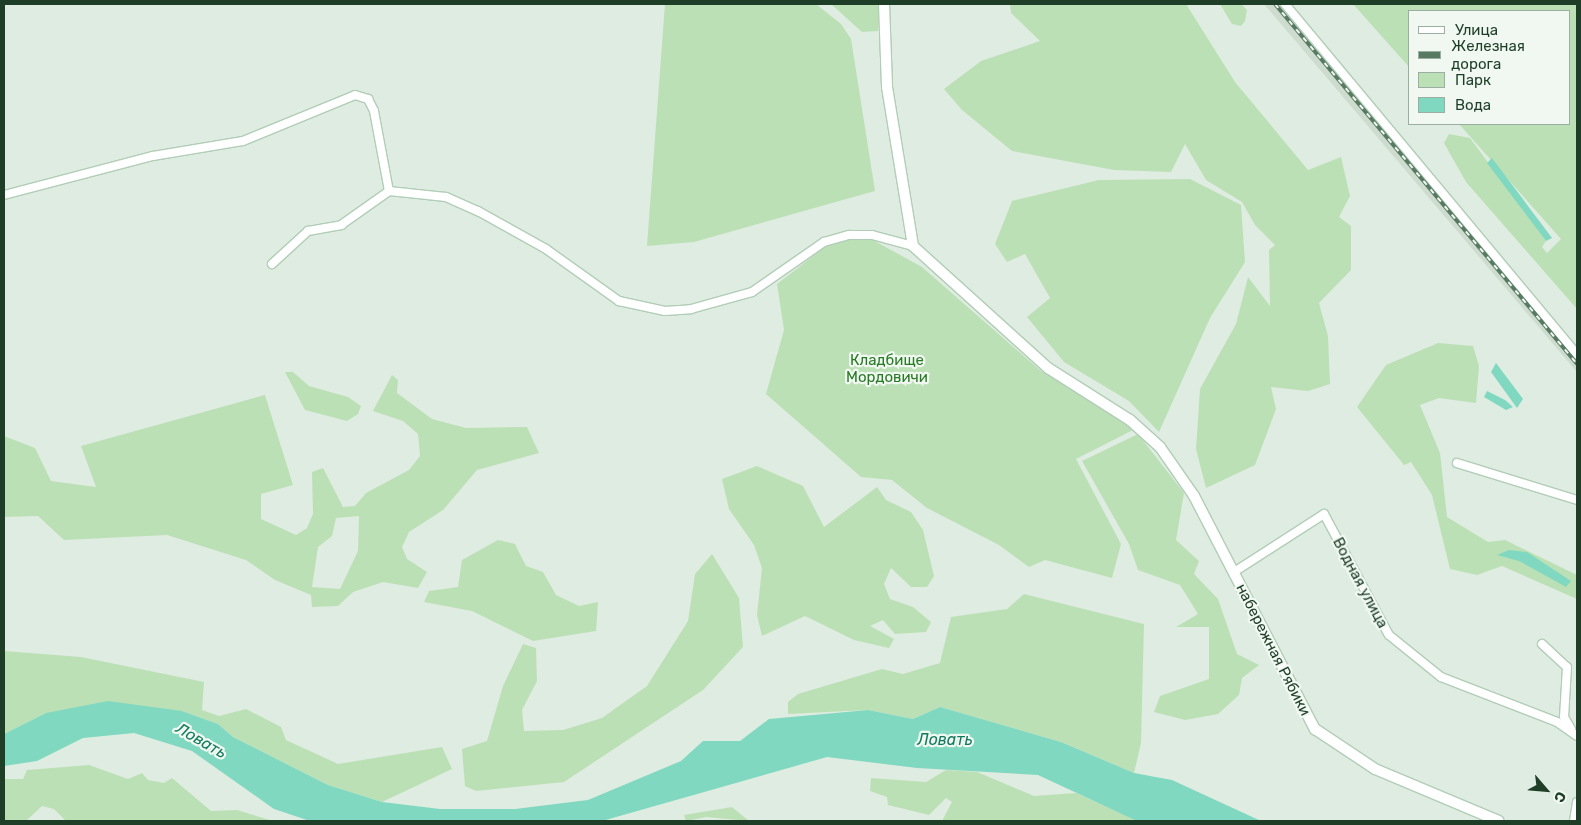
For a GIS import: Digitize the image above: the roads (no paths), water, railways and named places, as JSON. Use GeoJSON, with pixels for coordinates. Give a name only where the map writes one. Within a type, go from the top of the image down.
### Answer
{"type":"FeatureCollection","features":[{"type":"Feature","properties":{"kind":"street"},"geometry":{"type":"LineString","coordinates":[[272,264],[308,231],[341,225],[389,191],[446,197],[478,211],[546,249],[619,301],[665,311],[691,309],[752,292],[824,242],[849,235],[872,235],[913,246],[886,86],[884,4]]}},
{"type":"Feature","properties":{"kind":"street"},"geometry":{"type":"LineString","coordinates":[[1285,4],[1577,354]]}},
{"type":"Feature","properties":{"kind":"street"},"geometry":{"type":"LineString","coordinates":[[4,195],[153,156],[243,141],[355,95],[368,99],[374,111],[389,191]]}},
{"type":"Feature","properties":{"kind":"street","name":"набережная Рябики"},"geometry":{"type":"LineString","coordinates":[[913,246],[1048,368],[1130,420],[1160,447],[1194,496],[1234,572],[1299,706],[1315,729],[1375,770],[1499,821]]}},
{"type":"Feature","properties":{"kind":"street"},"geometry":{"type":"LineString","coordinates":[[1457,463],[1577,500]]}},
{"type":"Feature","properties":{"kind":"street","name":"Водная улица"},"geometry":{"type":"LineString","coordinates":[[1234,572],[1324,514],[1389,636],[1441,677],[1571,729],[1577,736]]}},
{"type":"Feature","properties":{"kind":"street"},"geometry":{"type":"LineString","coordinates":[[1542,644],[1567,667],[1564,717],[1571,729]]}},
{"type":"Feature","properties":{"kind":"street"},"geometry":{"type":"LineString","coordinates":[[1574,821],[1577,802]]}},
{"type":"Feature","properties":{"kind":"water"},"geometry":{"type":"Polygon","coordinates":[[[1492,158],[1552,238],[1546,241],[1487,163],[1492,158]]]}},
{"type":"Feature","properties":{"kind":"water"},"geometry":{"type":"Polygon","coordinates":[[[1496,363],[1523,399],[1517,408],[1491,372],[1496,363]]]}},
{"type":"Feature","properties":{"kind":"water"},"geometry":{"type":"Polygon","coordinates":[[[1487,391],[1505,400],[1513,407],[1506,410],[1484,397],[1487,391]]]}},
{"type":"Feature","properties":{"kind":"water"},"geometry":{"type":"Polygon","coordinates":[[[1509,550],[1527,552],[1571,581],[1566,587],[1519,561],[1497,555],[1509,550]]]}},
{"type":"Feature","properties":{"kind":"water","name":"Ловать"},"geometry":{"type":"Polygon","coordinates":[[[108,701],[182,711],[218,724],[233,737],[328,785],[382,802],[440,809],[515,809],[588,800],[681,761],[703,741],[740,741],[769,719],[868,710],[913,719],[940,707],[1061,742],[1134,773],[1172,780],[1261,821],[1137,821],[1038,775],[917,768],[827,757],[602,821],[310,821],[274,809],[192,751],[134,733],[83,738],[37,761],[4,766],[4,734],[46,713],[108,701]]]}},
{"type":"Feature","properties":{"kind":"railway"},"geometry":{"type":"LineString","coordinates":[[1275,4],[1577,364]]}},
{"type":"Feature","properties":{"kind":"park label","name":"Кладбище Мордовичи"},"geometry":{"type":"Point","coordinates":[887,368]}}]}
